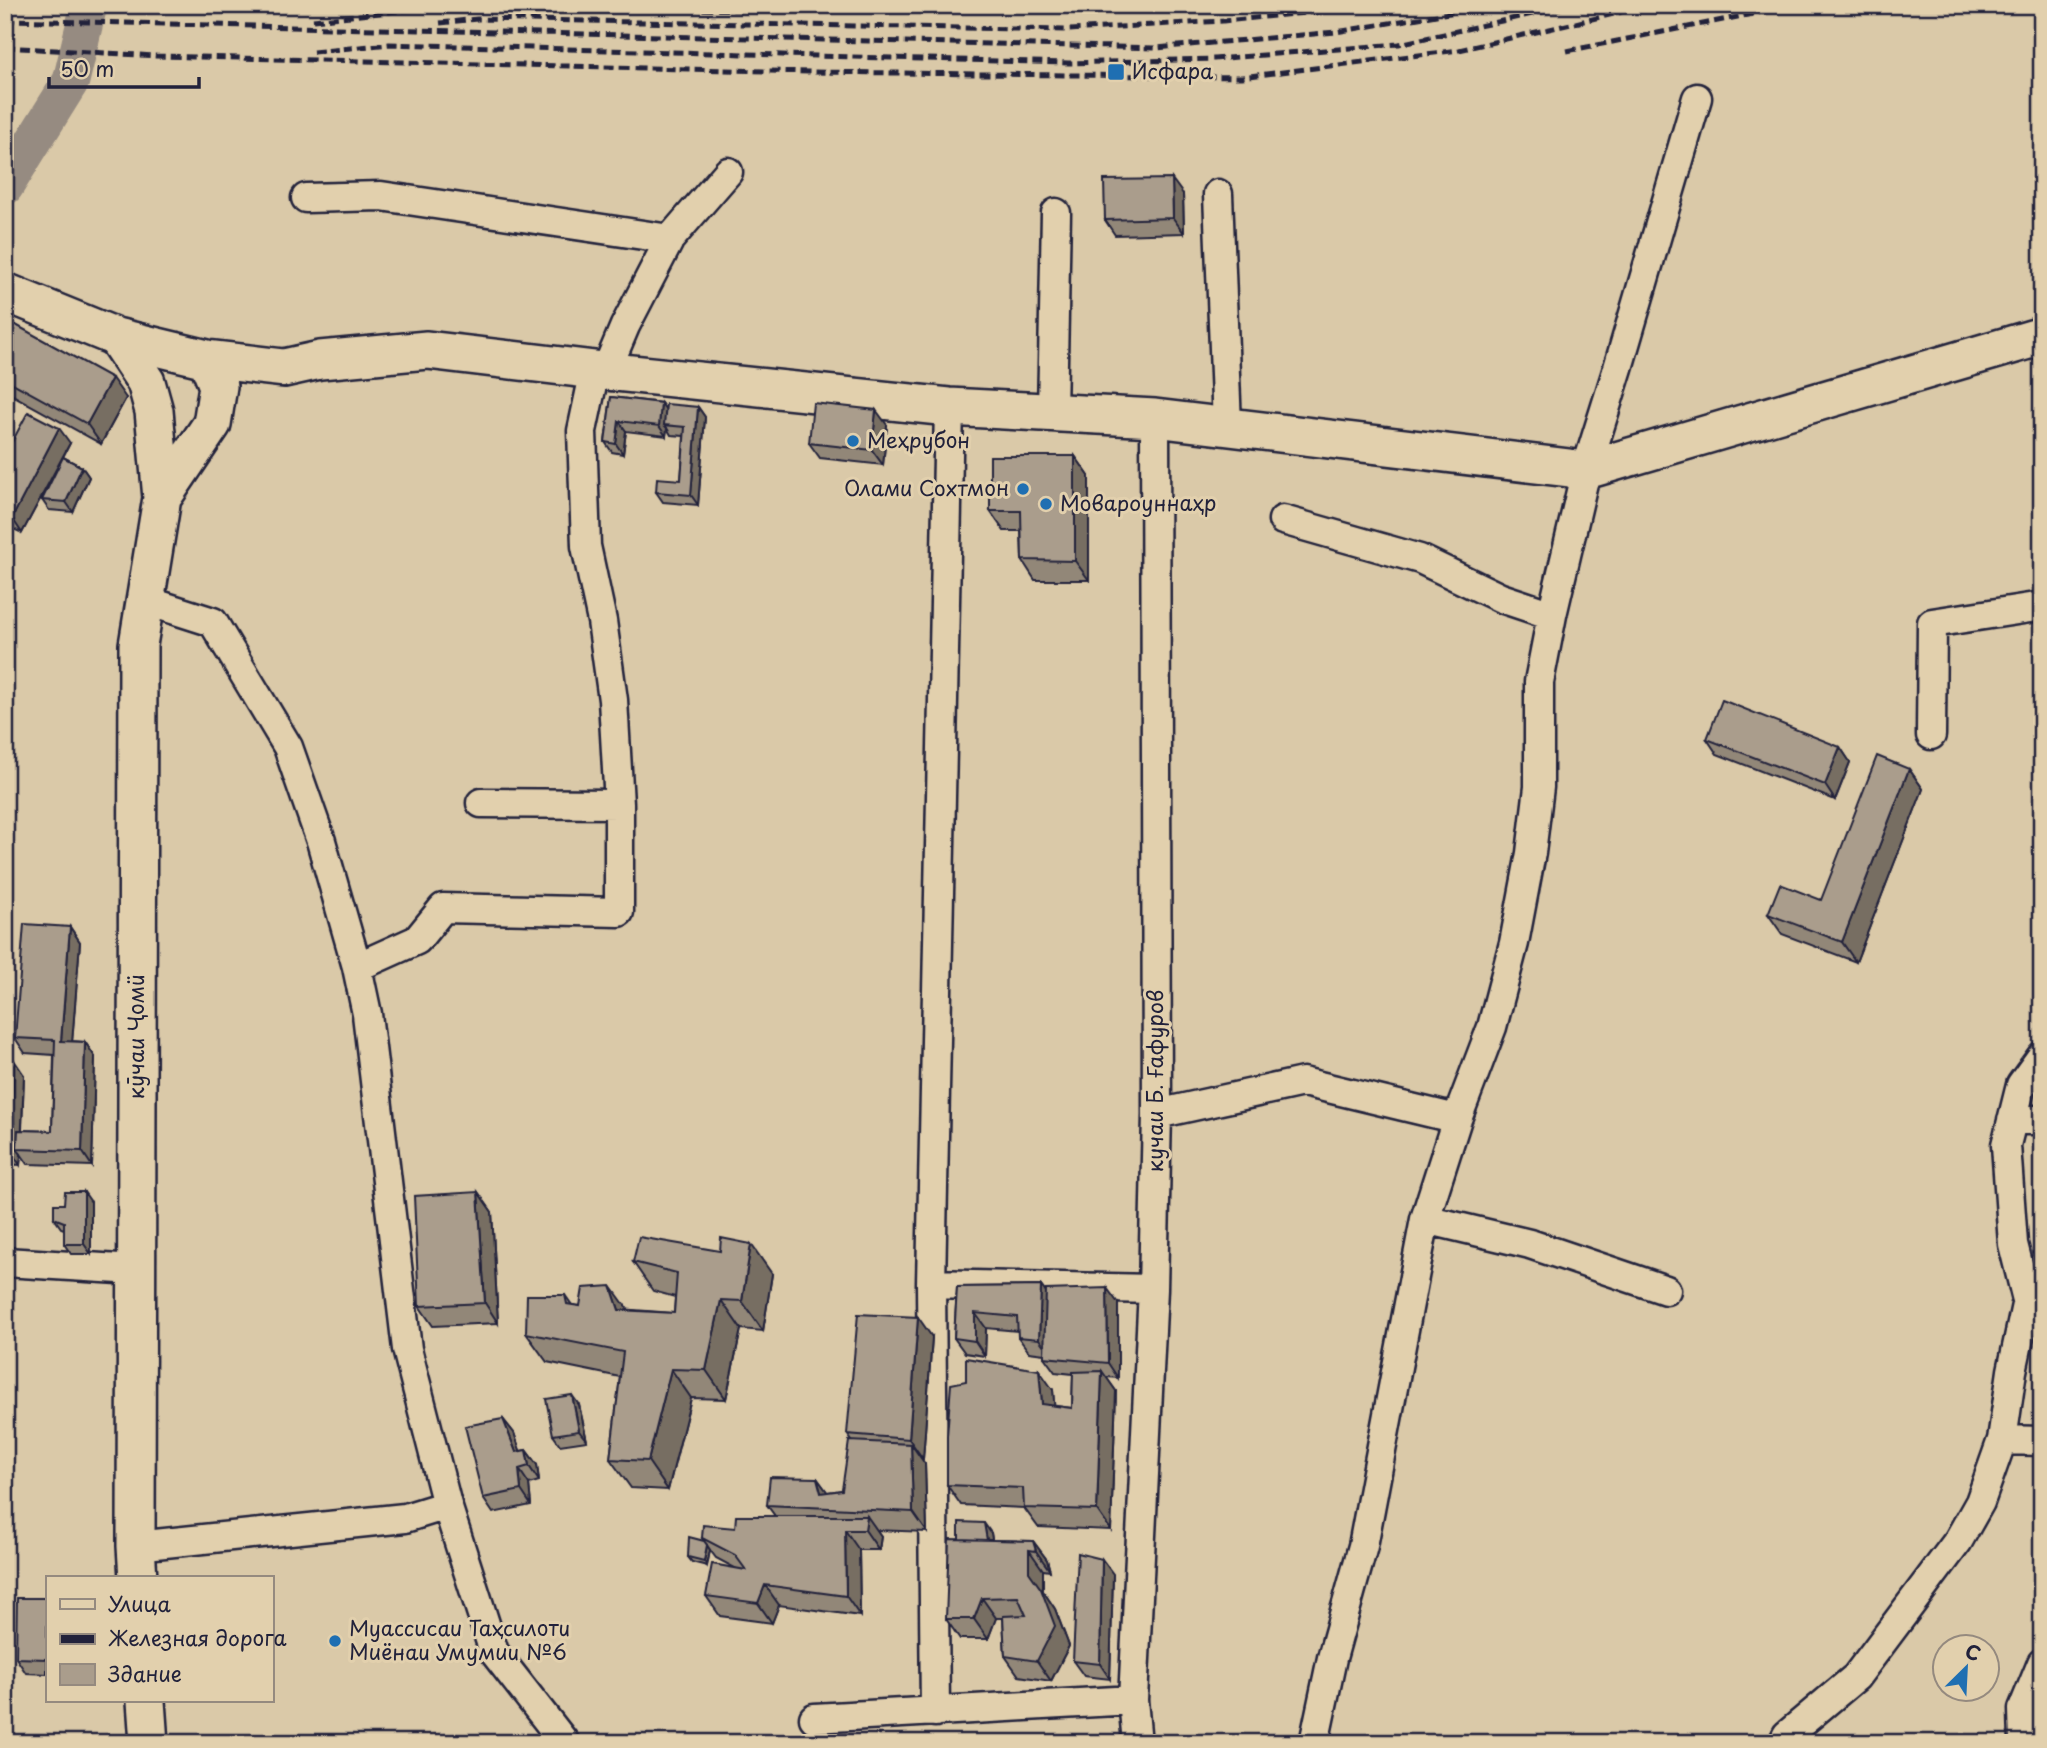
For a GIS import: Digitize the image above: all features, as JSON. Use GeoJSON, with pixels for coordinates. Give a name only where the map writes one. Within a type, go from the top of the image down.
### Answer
{"type":"FeatureCollection","features":[{"type":"Feature","properties":{"kind":"main road"},"geometry":{"type":"LineString","coordinates":[[5,292],[116,337],[207,359],[284,368],[320,360],[427,350],[949,407],[1155,418],[1586,470],[2042,336]]}},
{"type":"Feature","properties":{"kind":"main road","name":"кӯчаи Ҷомӣ"},"geometry":{"type":"LineString","coordinates":[[116,337],[146,382],[154,411],[162,498],[138,645],[137,1562]]}},
{"type":"Feature","properties":{"kind":"main road"},"geometry":{"type":"LineString","coordinates":[[207,359],[182,373],[166,389],[154,411],[181,426],[212,424],[242,395],[284,368]]}},
{"type":"Feature","properties":{"kind":"main road","name":"кӯчаи Ҷомӣ"},"geometry":{"type":"LineString","coordinates":[[162,498],[212,424],[218,386],[207,359]]}},
{"type":"Feature","properties":{"kind":"main road"},"geometry":{"type":"LineString","coordinates":[[146,1702],[149,1743]]}},
{"type":"Feature","properties":{"kind":"street"},"geometry":{"type":"LineString","coordinates":[[1314,1743],[1332,1658],[1363,1546],[1424,1219],[1457,1119],[1492,1027],[1514,943],[1531,853],[1539,786],[1539,682],[1552,615],[1586,470],[1697,98]]}},
{"type":"Feature","properties":{"kind":"street"},"geometry":{"type":"LineString","coordinates":[[357,967],[418,940],[443,908],[619,912],[619,804],[614,700],[602,621],[586,545],[582,431],[600,371],[670,239],[728,172]]}},
{"type":"Feature","properties":{"kind":"street"},"geometry":{"type":"LineString","coordinates":[[1218,194],[1227,426]]}},
{"type":"Feature","properties":{"kind":"street"},"geometry":{"type":"LineString","coordinates":[[306,198],[381,196],[670,239]]}},
{"type":"Feature","properties":{"kind":"street"},"geometry":{"type":"LineString","coordinates":[[1052,412],[1056,214]]}},
{"type":"Feature","properties":{"kind":"street"},"geometry":{"type":"LineString","coordinates":[[935,1712],[932,1284],[949,407]]}},
{"type":"Feature","properties":{"kind":"street","name":"кучаи Б. Ғафуров"},"geometry":{"type":"LineString","coordinates":[[1137,1743],[1133,1700],[1153,1289],[1157,1114],[1155,418]]}},
{"type":"Feature","properties":{"kind":"street"},"geometry":{"type":"LineString","coordinates":[[1283,520],[1420,559],[1502,598],[1552,615]]}},
{"type":"Feature","properties":{"kind":"street"},"geometry":{"type":"LineString","coordinates":[[144,600],[213,621],[288,747],[321,841],[357,967],[367,1014],[407,1349],[447,1505],[494,1652],[565,1743]]}},
{"type":"Feature","properties":{"kind":"street"},"geometry":{"type":"LineString","coordinates":[[1931,735],[1932,624],[2042,606]]}},
{"type":"Feature","properties":{"kind":"street"},"geometry":{"type":"LineString","coordinates":[[481,803],[619,804]]}},
{"type":"Feature","properties":{"kind":"street"},"geometry":{"type":"LineString","coordinates":[[1783,1743],[1787,1735],[1856,1677],[1958,1541],[1980,1502],[2002,1440],[2012,1371],[2027,1300],[2013,1244],[2006,1145],[2021,1085],[2042,1056]]}},
{"type":"Feature","properties":{"kind":"street"},"geometry":{"type":"LineString","coordinates":[[1157,1114],[1303,1082],[1457,1119]]}},
{"type":"Feature","properties":{"kind":"street"},"geometry":{"type":"LineString","coordinates":[[2012,1120],[2042,1120]]}},
{"type":"Feature","properties":{"kind":"street"},"geometry":{"type":"LineString","coordinates":[[1424,1219],[1530,1244],[1666,1290]]}},
{"type":"Feature","properties":{"kind":"street"},"geometry":{"type":"LineString","coordinates":[[5,1262],[136,1270]]}},
{"type":"Feature","properties":{"kind":"street"},"geometry":{"type":"LineString","coordinates":[[932,1284],[1153,1289]]}},
{"type":"Feature","properties":{"kind":"street"},"geometry":{"type":"LineString","coordinates":[[2002,1440],[2042,1441]]}},
{"type":"Feature","properties":{"kind":"street"},"geometry":{"type":"LineString","coordinates":[[137,1562],[405,1518],[447,1505]]}},
{"type":"Feature","properties":{"kind":"street"},"geometry":{"type":"LineString","coordinates":[[2024,1743],[2023,1709],[2042,1663]]}},
{"type":"Feature","properties":{"kind":"street"},"geometry":{"type":"LineString","coordinates":[[814,1718],[1133,1700]]}},
{"type":"Feature","properties":{"kind":"building"},"geometry":{"type":"Polygon","coordinates":[[[1172,179],[1173,218],[1105,220],[1104,180],[1172,179]]]}},
{"type":"Feature","properties":{"kind":"building"},"geometry":{"type":"Polygon","coordinates":[[[5,319],[112,378],[87,424],[5,379],[5,319]]]}},
{"type":"Feature","properties":{"kind":"building"},"geometry":{"type":"Polygon","coordinates":[[[611,397],[661,403],[659,426],[619,421],[616,444],[605,442],[611,397]]]}},
{"type":"Feature","properties":{"kind":"building"},"geometry":{"type":"Polygon","coordinates":[[[813,403],[876,410],[872,450],[809,443],[813,403]]]}},
{"type":"Feature","properties":{"kind":"building"},"geometry":{"type":"Polygon","coordinates":[[[666,404],[698,407],[691,495],[656,492],[657,478],[681,480],[685,427],[664,425],[666,404]]]}},
{"type":"Feature","properties":{"kind":"building"},"geometry":{"type":"Polygon","coordinates":[[[28,412],[59,428],[12,518],[5,515],[5,455],[28,412]]]}},
{"type":"Feature","properties":{"kind":"building","name":"Мовароуннаҳр"},"geometry":{"type":"Polygon","coordinates":[[[990,456],[1075,456],[1075,561],[1022,560],[1021,511],[990,511],[990,456]]]}},
{"type":"Feature","properties":{"kind":"building"},"geometry":{"type":"Polygon","coordinates":[[[63,457],[82,467],[66,502],[42,500],[63,457]]]}},
{"type":"Feature","properties":{"kind":"building"},"geometry":{"type":"Polygon","coordinates":[[[1722,700],[1840,747],[1825,785],[1707,739],[1722,700]]]}},
{"type":"Feature","properties":{"kind":"building"},"geometry":{"type":"Polygon","coordinates":[[[1877,756],[1909,769],[1842,942],[1768,914],[1780,884],[1821,900],[1877,756]]]}},
{"type":"Feature","properties":{"kind":"building"},"geometry":{"type":"Polygon","coordinates":[[[24,924],[70,927],[61,1041],[85,1042],[82,1151],[17,1149],[18,1130],[52,1131],[55,1040],[15,1038],[24,924]]]}},
{"type":"Feature","properties":{"kind":"building"},"geometry":{"type":"Polygon","coordinates":[[[5,1059],[14,1060],[10,1150],[5,1150],[5,1059]]]}},
{"type":"Feature","properties":{"kind":"building"},"geometry":{"type":"Polygon","coordinates":[[[65,1192],[84,1192],[84,1244],[64,1244],[64,1222],[54,1218],[54,1204],[64,1204],[65,1192]]]}},
{"type":"Feature","properties":{"kind":"building"},"geometry":{"type":"Polygon","coordinates":[[[478,1192],[485,1303],[419,1306],[414,1196],[478,1192]]]}},
{"type":"Feature","properties":{"kind":"building"},"geometry":{"type":"Polygon","coordinates":[[[639,1237],[720,1251],[721,1238],[751,1244],[742,1301],[721,1300],[706,1370],[671,1369],[648,1461],[610,1459],[623,1352],[526,1333],[527,1295],[565,1295],[567,1304],[580,1306],[583,1288],[611,1286],[619,1310],[674,1313],[677,1273],[633,1262],[639,1237]]]}},
{"type":"Feature","properties":{"kind":"building"},"geometry":{"type":"Polygon","coordinates":[[[1041,1286],[1039,1339],[1018,1337],[1017,1317],[975,1313],[975,1341],[954,1338],[957,1287],[1041,1286]]]}},
{"type":"Feature","properties":{"kind":"building"},"geometry":{"type":"Polygon","coordinates":[[[1107,1288],[1108,1363],[1044,1357],[1046,1290],[1107,1288]]]}},
{"type":"Feature","properties":{"kind":"building"},"geometry":{"type":"Polygon","coordinates":[[[858,1314],[918,1317],[909,1439],[847,1434],[858,1314]]]}},
{"type":"Feature","properties":{"kind":"building"},"geometry":{"type":"Polygon","coordinates":[[[966,1358],[1039,1370],[1042,1404],[1072,1408],[1073,1372],[1102,1371],[1097,1510],[1024,1508],[1023,1488],[947,1485],[951,1384],[966,1381],[966,1358]]]}},
{"type":"Feature","properties":{"kind":"building"},"geometry":{"type":"Polygon","coordinates":[[[572,1395],[579,1431],[553,1435],[546,1399],[572,1395]]]}},
{"type":"Feature","properties":{"kind":"building"},"geometry":{"type":"Polygon","coordinates":[[[503,1419],[516,1452],[526,1450],[529,1466],[519,1469],[521,1490],[483,1498],[465,1426],[503,1419]]]}},
{"type":"Feature","properties":{"kind":"building"},"geometry":{"type":"Polygon","coordinates":[[[849,1441],[911,1444],[913,1512],[767,1505],[770,1477],[817,1478],[821,1493],[842,1490],[849,1441]]]}},
{"type":"Feature","properties":{"kind":"building"},"geometry":{"type":"Polygon","coordinates":[[[736,1516],[867,1516],[865,1530],[845,1530],[846,1596],[765,1585],[758,1603],[706,1596],[712,1564],[746,1570],[735,1555],[702,1538],[703,1525],[735,1528],[736,1516]]]}},
{"type":"Feature","properties":{"kind":"building"},"geometry":{"type":"Polygon","coordinates":[[[959,1522],[984,1523],[987,1540],[959,1539],[959,1522]]]}},
{"type":"Feature","properties":{"kind":"building"},"geometry":{"type":"Polygon","coordinates":[[[689,1537],[704,1541],[707,1545],[704,1561],[688,1557],[689,1537]]]}},
{"type":"Feature","properties":{"kind":"building"},"geometry":{"type":"Polygon","coordinates":[[[949,1539],[1033,1541],[1036,1551],[1029,1550],[1029,1572],[1041,1589],[1055,1626],[1037,1661],[1005,1656],[1003,1616],[1026,1615],[1018,1597],[982,1598],[974,1619],[946,1619],[949,1539]]]}},
{"type":"Feature","properties":{"kind":"building"},"geometry":{"type":"Polygon","coordinates":[[[1078,1553],[1102,1559],[1100,1664],[1073,1661],[1078,1553]]]}},
{"type":"Feature","properties":{"kind":"building"},"geometry":{"type":"Polygon","coordinates":[[[17,1598],[46,1598],[46,1659],[16,1658],[17,1598]]]}},
{"type":"Feature","properties":{"kind":"waterway","name":"Исфара"},"geometry":{"type":"LineString","coordinates":[[5,187],[71,81],[89,5]]}},
{"type":"Feature","properties":{"kind":"railway"},"geometry":{"type":"LineString","coordinates":[[440,23],[477,19],[1069,30],[1223,21],[1388,5]]}},
{"type":"Feature","properties":{"kind":"railway"},"geometry":{"type":"LineString","coordinates":[[5,20],[1156,48],[1336,32],[1496,5]]}},
{"type":"Feature","properties":{"kind":"railway"},"geometry":{"type":"LineString","coordinates":[[313,52],[389,44],[1068,63],[1214,59],[1399,44],[1573,5]]}},
{"type":"Feature","properties":{"kind":"railway"},"geometry":{"type":"LineString","coordinates":[[5,47],[156,56],[810,72],[1242,77],[1459,50],[1618,13],[1639,5]]}},
{"type":"Feature","properties":{"kind":"railway"},"geometry":{"type":"LineString","coordinates":[[1567,51],[1758,13],[1781,5]]}},
{"type":"Feature","properties":{"kind":"railway"},"geometry":{"type":"LineString","coordinates":[[313,20],[445,6],[780,10]]}},
{"type":"Feature","properties":{"kind":"place","name":"Исфара"},"geometry":{"type":"Point","coordinates":[1116,72]}},
{"type":"Feature","properties":{"kind":"place","name":"Меҳрубон"},"geometry":{"type":"Point","coordinates":[853,441]}},
{"type":"Feature","properties":{"kind":"place","name":"Олами Сохтмон"},"geometry":{"type":"Point","coordinates":[1023,489]}},
{"type":"Feature","properties":{"kind":"place","name":"Мовароуннаҳр"},"geometry":{"type":"Point","coordinates":[1046,504]}},
{"type":"Feature","properties":{"kind":"place","name":"Муассисаи Таҳсилоти Миёнаи Умумии №6"},"geometry":{"type":"Point","coordinates":[335,1641]}}]}
